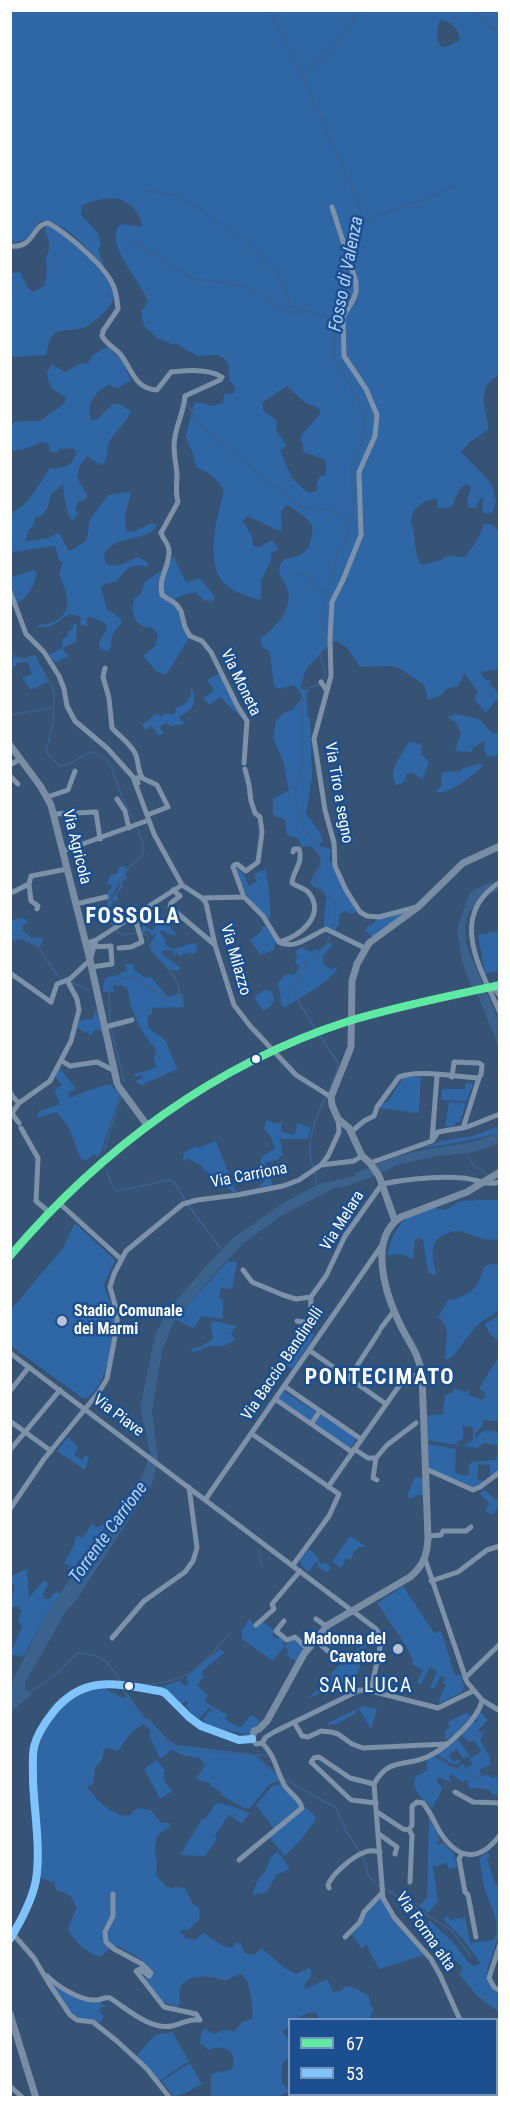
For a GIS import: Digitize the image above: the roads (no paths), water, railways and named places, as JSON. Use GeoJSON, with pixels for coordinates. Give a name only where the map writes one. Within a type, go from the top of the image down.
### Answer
{"type":"FeatureCollection","features":[{"type":"Feature","properties":{"kind":"main road","name":"Via Agricola"},"geometry":{"type":"LineString","coordinates":[[10,745],[48,797],[76,904],[92,944],[91,964],[113,1070],[120,1088],[147,1125]]}},
{"type":"Feature","properties":{"kind":"main road"},"geometry":{"type":"LineString","coordinates":[[328,1095],[351,1047],[352,981],[365,948],[381,933],[418,908],[463,863],[500,846]]}},
{"type":"Feature","properties":{"kind":"main road"},"geometry":{"type":"LineString","coordinates":[[10,1256],[58,1202],[95,1167],[147,1125],[199,1090],[274,1051],[352,1020],[493,987]]}},
{"type":"Feature","properties":{"kind":"main road","name":"Via Carriona"},"geometry":{"type":"LineString","coordinates":[[328,1095],[338,1119]]}},
{"type":"Feature","properties":{"kind":"main road"},"geometry":{"type":"LineString","coordinates":[[338,1119],[351,1132],[362,1156],[371,1164],[380,1180],[395,1221]]}},
{"type":"Feature","properties":{"kind":"main road"},"geometry":{"type":"LineString","coordinates":[[12,1936],[32,1895],[36,1874],[34,1748],[48,1719],[61,1703],[75,1691],[89,1685],[160,1691],[165,1693],[195,1722],[208,1730],[239,1740],[252,1735],[267,1721],[308,1649],[327,1627],[410,1577],[425,1560],[428,1536],[423,1375],[419,1357],[394,1311],[383,1271],[384,1244],[395,1221],[467,1192],[500,1172]]}},
{"type":"Feature","properties":{"kind":"main road"},"geometry":{"type":"LineString","coordinates":[[10,2014],[36,2097]]}},
{"type":"Feature","properties":{"kind":"street","name":"Via Tiro a segno"},"geometry":{"type":"LineString","coordinates":[[332,207],[356,282],[356,292],[343,317],[344,356],[366,389],[377,414],[375,436],[359,472],[361,535],[332,602],[331,676],[324,687],[314,739],[317,767],[334,843],[334,861],[346,890],[363,914],[379,917],[400,910],[418,908]]}},
{"type":"Feature","properties":{"kind":"street","name":"Via Moneta"},"geometry":{"type":"LineString","coordinates":[[10,246],[23,245],[35,235],[38,228],[48,223],[82,248],[110,279],[117,299],[118,310],[102,336],[120,354],[140,386],[157,390],[171,372],[182,370],[204,371],[222,377],[185,396],[173,451],[177,473],[174,487],[177,502],[161,533],[169,552],[166,572],[161,577],[160,584],[162,595],[176,604],[181,611],[184,627],[190,636],[202,640],[216,661],[247,721],[244,766],[251,801],[255,813],[260,818],[262,832],[256,866],[246,871],[237,864],[234,865],[244,897],[263,916],[279,942]]}},
{"type":"Feature","properties":{"kind":"street"},"geometry":{"type":"LineString","coordinates":[[11,593],[26,634],[44,652],[59,676],[67,706],[75,721],[108,749],[133,777],[161,849],[182,885],[202,898],[244,897]]}},
{"type":"Feature","properties":{"kind":"street"},"geometry":{"type":"LineString","coordinates":[[105,668],[103,677],[109,698],[112,728],[129,743],[138,760],[142,778]]}},
{"type":"Feature","properties":{"kind":"street"},"geometry":{"type":"LineString","coordinates":[[10,765],[20,759]]}},
{"type":"Feature","properties":{"kind":"street","name":"Via Agricola"},"geometry":{"type":"LineString","coordinates":[[48,797],[68,790],[75,771]]}},
{"type":"Feature","properties":{"kind":"street"},"geometry":{"type":"LineString","coordinates":[[10,776],[18,784]]}},
{"type":"Feature","properties":{"kind":"street"},"geometry":{"type":"LineString","coordinates":[[63,851],[141,824],[168,807],[157,785],[142,778],[136,778],[141,789],[141,797]]}},
{"type":"Feature","properties":{"kind":"street"},"geometry":{"type":"LineString","coordinates":[[117,800],[125,812],[130,827]]}},
{"type":"Feature","properties":{"kind":"street"},"geometry":{"type":"LineString","coordinates":[[54,814],[96,812],[100,839]]}},
{"type":"Feature","properties":{"kind":"street"},"geometry":{"type":"LineString","coordinates":[[279,942],[293,938],[303,931],[313,915],[314,908],[308,892],[292,883],[301,859],[299,849],[294,849],[293,852]]}},
{"type":"Feature","properties":{"kind":"street"},"geometry":{"type":"LineString","coordinates":[[37,909],[38,906],[31,901],[29,884],[32,875],[68,869]]}},
{"type":"Feature","properties":{"kind":"street"},"geometry":{"type":"LineString","coordinates":[[500,882],[488,891],[478,904],[472,921],[471,937],[476,957],[500,1013]]}},
{"type":"Feature","properties":{"kind":"street"},"geometry":{"type":"LineString","coordinates":[[10,890],[13,892],[29,884]]}},
{"type":"Feature","properties":{"kind":"street"},"geometry":{"type":"LineString","coordinates":[[92,944],[182,885]]}},
{"type":"Feature","properties":{"kind":"street"},"geometry":{"type":"LineString","coordinates":[[173,890],[180,896],[171,903],[170,907],[215,945]]}},
{"type":"Feature","properties":{"kind":"street","name":"Via Agricola"},"geometry":{"type":"LineString","coordinates":[[76,904],[106,897]]}},
{"type":"Feature","properties":{"kind":"street","name":"Via Milazzo"},"geometry":{"type":"LineString","coordinates":[[202,898],[209,910],[215,945],[235,1007],[296,1075],[328,1095]]}},
{"type":"Feature","properties":{"kind":"street"},"geometry":{"type":"LineString","coordinates":[[92,944],[111,946],[115,949],[140,944],[142,939],[134,915]]}},
{"type":"Feature","properties":{"kind":"street"},"geometry":{"type":"LineString","coordinates":[[279,942],[294,943],[324,930],[331,931],[365,948]]}},
{"type":"Feature","properties":{"kind":"street"},"geometry":{"type":"LineString","coordinates":[[10,973],[49,1002],[57,984],[91,964],[112,964],[115,949]]}},
{"type":"Feature","properties":{"kind":"street"},"geometry":{"type":"LineString","coordinates":[[49,1212],[36,1201],[38,1158],[12,1116],[19,1103],[47,1083],[62,1061],[76,1029],[79,1010],[77,999],[67,980]]}},
{"type":"Feature","properties":{"kind":"street"},"geometry":{"type":"LineString","coordinates":[[493,987],[500,996]]}},
{"type":"Feature","properties":{"kind":"street"},"geometry":{"type":"LineString","coordinates":[[105,1027],[132,1020]]}},
{"type":"Feature","properties":{"kind":"street"},"geometry":{"type":"LineString","coordinates":[[62,1061],[70,1066],[97,1062],[113,1070]]}},
{"type":"Feature","properties":{"kind":"street"},"geometry":{"type":"LineString","coordinates":[[452,1077],[453,1063],[456,1061],[481,1064],[481,1075],[463,1128]]}},
{"type":"Feature","properties":{"kind":"street"},"geometry":{"type":"LineString","coordinates":[[351,1132],[374,1116],[377,1107],[399,1077],[416,1074],[479,1078]]}},
{"type":"Feature","properties":{"kind":"street"},"geometry":{"type":"LineString","coordinates":[[432,1141],[437,1076]]}},
{"type":"Feature","properties":{"kind":"street"},"geometry":{"type":"LineString","coordinates":[[10,1092],[19,1103]]}},
{"type":"Feature","properties":{"kind":"street"},"geometry":{"type":"LineString","coordinates":[[371,1164],[432,1141],[438,1132],[463,1128],[500,1114]]}},
{"type":"Feature","properties":{"kind":"street","name":"Via Carriona"},"geometry":{"type":"LineString","coordinates":[[10,1509],[51,1451],[86,1409],[107,1379],[117,1326],[117,1312],[110,1287],[126,1251],[183,1204],[190,1201],[283,1186],[299,1180],[321,1165],[334,1146],[339,1132],[338,1119]]}},
{"type":"Feature","properties":{"kind":"street"},"geometry":{"type":"LineString","coordinates":[[321,1165],[354,1161],[362,1156]]}},
{"type":"Feature","properties":{"kind":"street","name":"Via Melara"},"geometry":{"type":"LineString","coordinates":[[297,1321],[310,1323],[311,1297],[316,1293],[339,1246],[380,1180],[463,1178],[491,1184],[500,1182]]}},
{"type":"Feature","properties":{"kind":"street"},"geometry":{"type":"LineString","coordinates":[[58,1202],[121,1259]]}},
{"type":"Feature","properties":{"kind":"street","name":"Via Baccio Bandinelli"},"geometry":{"type":"LineString","coordinates":[[205,1500],[384,1244]]}},
{"type":"Feature","properties":{"kind":"street"},"geometry":{"type":"LineString","coordinates":[[243,1270],[252,1282],[284,1295],[296,1299],[311,1297]]}},
{"type":"Feature","properties":{"kind":"street"},"geometry":{"type":"LineString","coordinates":[[350,1378],[394,1311]]}},
{"type":"Feature","properties":{"kind":"street"},"geometry":{"type":"LineString","coordinates":[[309,1350],[386,1404]]}},
{"type":"Feature","properties":{"kind":"street","name":"Via Piave"},"geometry":{"type":"LineString","coordinates":[[10,1353],[375,1628],[381,1638],[371,1690]]}},
{"type":"Feature","properties":{"kind":"street"},"geometry":{"type":"LineString","coordinates":[[10,1391],[29,1367]]}},
{"type":"Feature","properties":{"kind":"street"},"geometry":{"type":"LineString","coordinates":[[328,1487],[406,1376],[423,1375]]}},
{"type":"Feature","properties":{"kind":"street"},"geometry":{"type":"LineString","coordinates":[[284,1386],[362,1439]]}},
{"type":"Feature","properties":{"kind":"street"},"geometry":{"type":"LineString","coordinates":[[10,1450],[60,1390]]}},
{"type":"Feature","properties":{"kind":"street"},"geometry":{"type":"LineString","coordinates":[[275,1399],[353,1451],[368,1458],[376,1458]]}},
{"type":"Feature","properties":{"kind":"street"},"geometry":{"type":"LineString","coordinates":[[311,1424],[320,1411]]}},
{"type":"Feature","properties":{"kind":"street"},"geometry":{"type":"LineString","coordinates":[[10,1421],[51,1451]]}},
{"type":"Feature","properties":{"kind":"street"},"geometry":{"type":"LineString","coordinates":[[377,1480],[373,1478],[376,1458],[387,1445],[416,1423]]}},
{"type":"Feature","properties":{"kind":"street"},"geometry":{"type":"LineString","coordinates":[[252,1434],[338,1492],[339,1496],[323,1524],[293,1565]]}},
{"type":"Feature","properties":{"kind":"street"},"geometry":{"type":"LineString","coordinates":[[426,1469],[473,1490],[500,1472]]}},
{"type":"Feature","properties":{"kind":"street"},"geometry":{"type":"LineString","coordinates":[[112,1638],[144,1601],[185,1572],[193,1561],[197,1548],[189,1487]]}},
{"type":"Feature","properties":{"kind":"street"},"geometry":{"type":"LineString","coordinates":[[428,1536],[441,1535],[443,1531],[466,1531],[471,1527]]}},
{"type":"Feature","properties":{"kind":"street"},"geometry":{"type":"LineString","coordinates":[[431,1581],[458,1572],[487,1550],[500,1546]]}},
{"type":"Feature","properties":{"kind":"street"},"geometry":{"type":"LineString","coordinates":[[425,1560],[465,1678],[482,1700],[500,1711]]}},
{"type":"Feature","properties":{"kind":"street"},"geometry":{"type":"LineString","coordinates":[[256,1625],[274,1609],[272,1604],[300,1571]]}},
{"type":"Feature","properties":{"kind":"street"},"geometry":{"type":"LineString","coordinates":[[316,1619],[327,1627]]}},
{"type":"Feature","properties":{"kind":"street"},"geometry":{"type":"LineString","coordinates":[[284,1621],[276,1631],[287,1640],[295,1637],[308,1649]]}},
{"type":"Feature","properties":{"kind":"street"},"geometry":{"type":"LineString","coordinates":[[315,1640],[328,1651]]}},
{"type":"Feature","properties":{"kind":"street"},"geometry":{"type":"LineString","coordinates":[[465,1678],[500,1644]]}},
{"type":"Feature","properties":{"kind":"street"},"geometry":{"type":"LineString","coordinates":[[264,1743],[266,1737],[360,1690],[371,1690],[438,1708],[473,1691]]}},
{"type":"Feature","properties":{"kind":"street"},"geometry":{"type":"LineString","coordinates":[[376,1803],[351,1800],[311,1762],[314,1758],[320,1757],[350,1778],[374,1784],[381,1773],[396,1763],[423,1758],[446,1744],[464,1729],[481,1706],[482,1700]]}},
{"type":"Feature","properties":{"kind":"street"},"geometry":{"type":"LineString","coordinates":[[294,1722],[302,1736],[308,1737],[321,1731],[331,1732],[359,1747],[446,1744]]}},
{"type":"Feature","properties":{"kind":"street"},"geometry":{"type":"LineString","coordinates":[[252,1735],[256,1744],[264,1743]]}},
{"type":"Feature","properties":{"kind":"street"},"geometry":{"type":"LineString","coordinates":[[239,1860],[302,1808],[301,1803],[285,1787],[264,1743]]}},
{"type":"Feature","properties":{"kind":"street"},"geometry":{"type":"LineString","coordinates":[[423,1758],[424,1744]]}},
{"type":"Feature","properties":{"kind":"street","name":"Via Forma alta"},"geometry":{"type":"LineString","coordinates":[[374,1784],[382,1893],[394,1917],[435,1967],[460,2018]]}},
{"type":"Feature","properties":{"kind":"street"},"geometry":{"type":"LineString","coordinates":[[455,1792],[473,1802],[500,1803]]}},
{"type":"Feature","properties":{"kind":"street"},"geometry":{"type":"LineString","coordinates":[[409,1830],[412,1825],[412,1806],[417,1802],[423,1803],[447,1842],[462,1853],[477,1855],[500,1836]]}},
{"type":"Feature","properties":{"kind":"street"},"geometry":{"type":"LineString","coordinates":[[377,1812],[403,1829],[409,1830]]}},
{"type":"Feature","properties":{"kind":"street"},"geometry":{"type":"LineString","coordinates":[[409,1830],[412,1835],[410,1882]]}},
{"type":"Feature","properties":{"kind":"street"},"geometry":{"type":"LineString","coordinates":[[379,1834],[397,1847],[395,1854]]}},
{"type":"Feature","properties":{"kind":"street"},"geometry":{"type":"LineString","coordinates":[[329,1888],[331,1877],[362,1854],[380,1852]]}},
{"type":"Feature","properties":{"kind":"street"},"geometry":{"type":"LineString","coordinates":[[462,1853],[459,1859],[476,1937]]}},
{"type":"Feature","properties":{"kind":"street","name":"Via Forma alta"},"geometry":{"type":"LineString","coordinates":[[345,1937],[360,1922],[364,1912],[382,1893]]}},
{"type":"Feature","properties":{"kind":"street"},"geometry":{"type":"LineString","coordinates":[[45,1976],[56,1986],[69,1992],[95,2000],[103,1997],[110,1998],[152,2024],[169,2027],[192,2019],[200,2020],[196,2014],[164,2007],[136,1972],[139,1969],[148,1976],[151,1973],[137,1960],[114,1949],[106,1942],[105,1932],[113,1916],[113,1894]]}},
{"type":"Feature","properties":{"kind":"street"},"geometry":{"type":"LineString","coordinates":[[18,1925],[21,1943]]}},
{"type":"Feature","properties":{"kind":"street"},"geometry":{"type":"LineString","coordinates":[[12,1936],[34,1958],[70,2014],[77,2020],[93,2022],[118,2042],[147,2069],[170,2097]]}},
{"type":"Feature","properties":{"kind":"street"},"geometry":{"type":"LineString","coordinates":[[500,1944],[489,1978],[494,1987],[500,1991]]}},
{"type":"Feature","properties":{"kind":"street"},"geometry":{"type":"LineString","coordinates":[[10,2086],[18,2096]]}},
{"type":"Feature","properties":{"kind":"water"},"geometry":{"type":"Polygon","coordinates":[[[499,882],[499,891],[490,894],[469,912],[465,927],[466,943],[499,1021],[499,1048],[479,998],[470,984],[462,961],[457,929],[469,894],[489,883],[499,882]]]}},
{"type":"Feature","properties":{"kind":"water","name":"Torrente Carrione"},"geometry":{"type":"Polygon","coordinates":[[[499,1133],[499,1144],[470,1153],[436,1156],[397,1165],[375,1176],[344,1187],[334,1188],[281,1216],[244,1243],[175,1319],[162,1351],[152,1410],[158,1459],[152,1484],[77,1599],[65,1613],[25,1683],[25,1689],[32,1694],[11,1712],[11,1684],[49,1610],[83,1559],[128,1500],[145,1470],[150,1452],[140,1408],[155,1335],[167,1311],[233,1238],[280,1205],[305,1191],[319,1184],[354,1176],[357,1172],[402,1155],[467,1143],[499,1133]]]}},
{"type":"Feature","properties":{"kind":"waterway","name":"Fosso di Valenza"},"geometry":{"type":"LineString","coordinates":[[270,10],[305,82],[361,209],[350,256]]}},
{"type":"Feature","properties":{"kind":"waterway"},"geometry":{"type":"LineString","coordinates":[[304,75],[334,47],[360,10]]}},
{"type":"Feature","properties":{"kind":"waterway"},"geometry":{"type":"LineString","coordinates":[[474,10],[485,24],[500,32]]}},
{"type":"Feature","properties":{"kind":"waterway"},"geometry":{"type":"LineString","coordinates":[[359,224],[434,196],[458,184]]}},
{"type":"Feature","properties":{"kind":"waterway"},"geometry":{"type":"LineString","coordinates":[[144,190],[182,197],[245,241],[277,272],[291,306],[334,319]]}},
{"type":"Feature","properties":{"kind":"waterway"},"geometry":{"type":"LineString","coordinates":[[131,240],[191,278],[244,286],[286,312],[303,312]]}},
{"type":"Feature","properties":{"kind":"waterway","name":"Fosso di Valenza"},"geometry":{"type":"LineString","coordinates":[[323,682],[326,675],[321,657],[324,599],[329,589],[337,554],[345,544],[354,509],[351,465],[362,443],[365,415],[334,359],[335,320],[348,266]]}},
{"type":"Feature","properties":{"kind":"waterway"},"geometry":{"type":"LineString","coordinates":[[187,402],[198,423],[272,485],[304,508],[328,509],[351,523]]}},
{"type":"Feature","properties":{"kind":"waterway"},"geometry":{"type":"LineString","coordinates":[[10,566],[12,589]]}},
{"type":"Feature","properties":{"kind":"waterway"},"geometry":{"type":"LineString","coordinates":[[297,573],[307,576],[325,593]]}},
{"type":"Feature","properties":{"kind":"waterway"},"geometry":{"type":"LineString","coordinates":[[10,654],[32,660],[39,673],[50,682],[54,692],[53,723],[46,751],[50,757],[60,766],[69,764],[90,752],[105,758],[135,822]]}},
{"type":"Feature","properties":{"kind":"waterway","name":"Fosso di Valenza"},"geometry":{"type":"LineString","coordinates":[[321,684],[309,688],[302,703],[302,764],[295,798],[304,830],[319,848],[321,864],[315,883],[335,903],[335,919],[332,929]]}},
{"type":"Feature","properties":{"kind":"waterway"},"geometry":{"type":"LineString","coordinates":[[490,685],[500,695]]}},
{"type":"Feature","properties":{"kind":"waterway"},"geometry":{"type":"LineString","coordinates":[[10,715],[51,708]]}},
{"type":"Feature","properties":{"kind":"waterway"},"geometry":{"type":"LineString","coordinates":[[113,926],[109,910],[113,894],[126,871],[144,851],[137,828]]}},
{"type":"Feature","properties":{"kind":"waterway"},"geometry":{"type":"LineString","coordinates":[[116,931],[123,935],[137,933]]}},
{"type":"Feature","properties":{"kind":"waterway"},"geometry":{"type":"LineString","coordinates":[[110,1023],[109,989],[112,982],[129,977],[135,978],[170,1001],[177,999],[179,993],[176,979],[151,949],[147,935],[142,933]]}},
{"type":"Feature","properties":{"kind":"waterway","name":"Fosso di Valenza"},"geometry":{"type":"LineString","coordinates":[[316,1030],[293,990],[306,962],[327,944],[331,933]]}},
{"type":"Feature","properties":{"kind":"waterway"},"geometry":{"type":"LineString","coordinates":[[10,934],[23,936],[37,944],[62,981]]}},
{"type":"Feature","properties":{"kind":"waterway"},"geometry":{"type":"LineString","coordinates":[[70,982],[90,990]]}},
{"type":"Feature","properties":{"kind":"waterway"},"geometry":{"type":"LineString","coordinates":[[111,1028],[124,1081]]}},
{"type":"Feature","properties":{"kind":"waterway","name":"Fosso di Valenza"},"geometry":{"type":"LineString","coordinates":[[320,1036],[338,1063],[328,1093]]}},
{"type":"Feature","properties":{"kind":"waterway"},"geometry":{"type":"LineString","coordinates":[[104,1151],[121,1096]]}},
{"type":"Feature","properties":{"kind":"waterway","name":"Fosso di Valenza"},"geometry":{"type":"LineString","coordinates":[[313,1167],[310,1140],[325,1097]]}},
{"type":"Feature","properties":{"kind":"waterway"},"geometry":{"type":"LineString","coordinates":[[467,1154],[473,1165],[488,1175]]}},
{"type":"Feature","properties":{"kind":"waterway"},"geometry":{"type":"LineString","coordinates":[[106,1168],[111,1184],[117,1191],[169,1180],[173,1181],[186,1201]]}},
{"type":"Feature","properties":{"kind":"waterway","name":"Fosso di Valenza"},"geometry":{"type":"LineString","coordinates":[[315,1171],[317,1179],[315,1186]]}},
{"type":"Feature","properties":{"kind":"waterway"},"geometry":{"type":"LineString","coordinates":[[188,1205],[221,1249]]}},
{"type":"Feature","properties":{"kind":"waterway"},"geometry":{"type":"LineString","coordinates":[[259,1549],[262,1567]]}},
{"type":"Feature","properties":{"kind":"waterway"},"geometry":{"type":"LineString","coordinates":[[136,1684],[153,1684],[179,1678],[200,1665],[230,1633]]}},
{"type":"Feature","properties":{"kind":"waterway"},"geometry":{"type":"LineString","coordinates":[[29,1693],[56,1674],[78,1653],[93,1655],[104,1660],[120,1681]]}},
{"type":"Feature","properties":{"kind":"waterway"},"geometry":{"type":"LineString","coordinates":[[123,1689],[148,1725],[173,1746],[183,1750],[255,1755],[278,1775]]}},
{"type":"Feature","properties":{"kind":"waterway"},"geometry":{"type":"LineString","coordinates":[[256,1755],[269,1756]]}},
{"type":"Feature","properties":{"kind":"waterway"},"geometry":{"type":"LineString","coordinates":[[436,1755],[451,1767],[479,1778]]}},
{"type":"Feature","properties":{"kind":"waterway"},"geometry":{"type":"LineString","coordinates":[[286,1780],[336,1808],[346,1831],[363,1856],[368,1875],[379,1887]]}},
{"type":"Feature","properties":{"kind":"waterway"},"geometry":{"type":"LineString","coordinates":[[384,1888],[451,1930],[471,1956]]}},
{"type":"Feature","properties":{"kind":"place","name":"Stadio Comunale dei Marmi"},"geometry":{"type":"Point","coordinates":[62,1321]}},
{"type":"Feature","properties":{"kind":"place","name":"Madonna del Cavatore"},"geometry":{"type":"Point","coordinates":[398,1649]}},
{"type":"Feature","properties":{"kind":"district","name":"FOSSOLA"},"geometry":{"type":"Point","coordinates":[133,917]}},
{"type":"Feature","properties":{"kind":"district","name":"PONTECIMATO"},"geometry":{"type":"Point","coordinates":[380,1378]}},
{"type":"Feature","properties":{"kind":"district","name":"SAN LUCA"},"geometry":{"type":"Point","coordinates":[366,1687]}}]}
